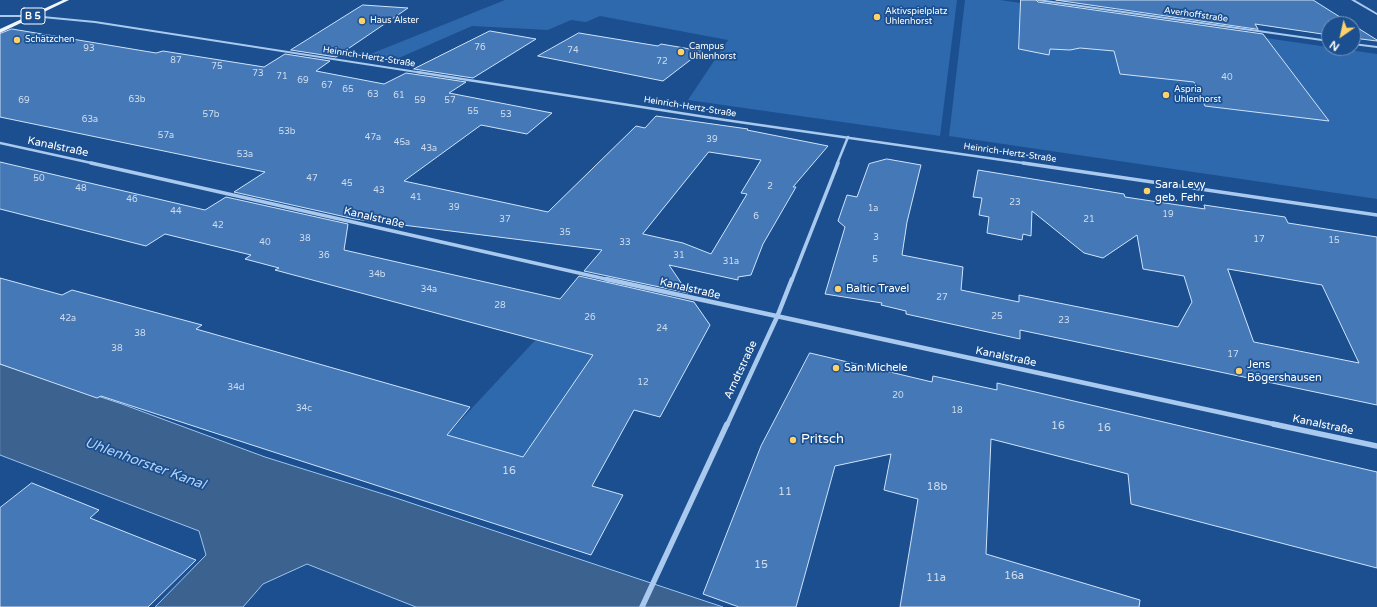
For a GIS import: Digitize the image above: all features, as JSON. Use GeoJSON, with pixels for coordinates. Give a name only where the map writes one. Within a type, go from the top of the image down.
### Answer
{"type":"FeatureCollection","features":[{"type":"Feature","properties":{"kind":"main road","name":"B 5"},"geometry":{"type":"LineString","coordinates":[[0,31],[67,0]]}},
{"type":"Feature","properties":{"kind":"street","name":"Averhoffstraße"},"geometry":{"type":"LineString","coordinates":[[1038,0],[1321,40]]}},
{"type":"Feature","properties":{"kind":"street"},"geometry":{"type":"LineString","coordinates":[[1353,0],[1377,14]]}},
{"type":"Feature","properties":{"kind":"street","name":"Heinrich-Hertz-Straße"},"geometry":{"type":"LineString","coordinates":[[0,16],[32,16],[102,23],[848,137],[1377,215]]}},
{"type":"Feature","properties":{"kind":"street"},"geometry":{"type":"LineString","coordinates":[[1361,45],[1377,47]]}},
{"type":"Feature","properties":{"kind":"street","name":"Arndtstraße"},"geometry":{"type":"LineString","coordinates":[[642,607],[777,317],[848,137]]}},
{"type":"Feature","properties":{"kind":"street","name":"Kanalstraße"},"geometry":{"type":"LineString","coordinates":[[0,144],[777,317],[1377,446]]}},
{"type":"Feature","properties":{"kind":"shaded area"},"geometry":{"type":"Polygon","coordinates":[[[505,0],[957,0],[940,136],[688,100],[728,40],[600,16],[586,22],[571,20],[548,30],[472,26],[392,61],[363,57],[505,0]]]}},
{"type":"Feature","properties":{"kind":"shaded area","name":"Aspria Uhlenhorst"},"geometry":{"type":"Polygon","coordinates":[[[965,0],[1000,0],[1321,46],[1321,56],[1361,56],[1361,52],[1377,54],[1377,199],[949,136],[965,0]]]}},
{"type":"Feature","properties":{"kind":"shaded area"},"geometry":{"type":"Polygon","coordinates":[[[540,335],[618,353],[604,402],[567,392],[523,457],[447,435],[540,335]]]}},
{"type":"Feature","properties":{"kind":"water","name":"Uhlenhorster Kanal"},"geometry":{"type":"Polygon","coordinates":[[[0,364],[122,404],[265,457],[396,498],[723,607],[416,607],[307,564],[263,584],[243,607],[155,607],[206,555],[199,531],[0,455],[0,364]]]}},
{"type":"Feature","properties":{"kind":"building"},"geometry":{"type":"Polygon","coordinates":[[[1021,0],[1036,0],[1038,2],[1263,34],[1329,121],[1205,106],[1194,82],[1120,74],[1114,51],[1080,48],[1070,50],[1050,49],[1049,55],[1019,49],[1021,0]]]}},
{"type":"Feature","properties":{"kind":"building"},"geometry":{"type":"Polygon","coordinates":[[[1056,0],[1313,0],[1338,16],[1321,16],[1321,34],[1255,24],[1258,29],[1056,0]]]}},
{"type":"Feature","properties":{"kind":"building","name":"Haus Alster"},"geometry":{"type":"Polygon","coordinates":[[[363,5],[408,8],[336,57],[291,50],[363,5]]]}},
{"type":"Feature","properties":{"kind":"building"},"geometry":{"type":"Polygon","coordinates":[[[12,29],[156,53],[163,51],[264,67],[285,54],[330,61],[316,71],[384,84],[406,73],[466,82],[449,93],[552,113],[527,134],[481,125],[404,181],[548,212],[636,126],[645,128],[656,116],[748,129],[747,130],[828,146],[793,187],[796,187],[763,244],[751,275],[738,277],[738,280],[669,265],[688,293],[584,271],[602,250],[355,219],[234,192],[265,172],[0,117],[0,34],[12,29]],[[709,152],[643,234],[683,243],[711,254],[747,194],[741,193],[761,160],[709,152]]]}},
{"type":"Feature","properties":{"kind":"building"},"geometry":{"type":"Polygon","coordinates":[[[1361,30],[1377,40],[1361,39],[1361,30]]]}},
{"type":"Feature","properties":{"kind":"building"},"geometry":{"type":"Polygon","coordinates":[[[490,31],[536,39],[473,78],[414,69],[490,31]]]}},
{"type":"Feature","properties":{"kind":"building"},"geometry":{"type":"Polygon","coordinates":[[[579,33],[658,46],[661,44],[702,51],[663,81],[538,56],[579,33]]]}},
{"type":"Feature","properties":{"kind":"building"},"geometry":{"type":"Polygon","coordinates":[[[887,159],[921,165],[907,222],[902,255],[963,267],[961,290],[1019,302],[1019,295],[1178,327],[1192,302],[1184,276],[1143,269],[1137,235],[1103,258],[1084,253],[1032,211],[1031,236],[1023,234],[1022,240],[987,233],[989,217],[979,215],[982,198],[973,197],[978,170],[1124,194],[1125,197],[1205,209],[1204,205],[1285,217],[1288,223],[1377,237],[1377,405],[1020,330],[1020,339],[906,314],[906,311],[881,305],[882,303],[825,294],[845,227],[838,221],[847,195],[857,197],[869,164],[887,159]],[[1228,269],[1254,342],[1359,363],[1322,285],[1228,269]]]}},
{"type":"Feature","properties":{"kind":"building"},"geometry":{"type":"Polygon","coordinates":[[[0,162],[205,210],[226,197],[348,224],[344,250],[560,299],[579,276],[694,302],[710,325],[660,417],[634,410],[592,486],[623,495],[591,555],[101,396],[97,398],[0,364],[0,278],[62,295],[72,290],[202,325],[196,329],[470,407],[447,435],[523,457],[593,355],[275,270],[279,268],[245,259],[251,255],[165,234],[146,246],[0,209],[0,162]]]}},
{"type":"Feature","properties":{"kind":"building"},"geometry":{"type":"Polygon","coordinates":[[[810,353],[932,382],[933,376],[997,390],[997,383],[1377,472],[1377,568],[1131,504],[1128,474],[991,439],[986,554],[1140,600],[1139,607],[900,607],[918,499],[884,490],[891,454],[835,466],[796,607],[739,607],[703,594],[761,446],[810,353]]]}},
{"type":"Feature","properties":{"kind":"building"},"geometry":{"type":"Polygon","coordinates":[[[32,483],[99,510],[90,518],[196,560],[148,607],[0,607],[0,508],[32,483]]]}},
{"type":"Feature","properties":{"kind":"place","name":"Aktivspielplatz Uhlenhorst"},"geometry":{"type":"Point","coordinates":[877,17]}},
{"type":"Feature","properties":{"kind":"place","name":"Haus Alster"},"geometry":{"type":"Point","coordinates":[362,21]}},
{"type":"Feature","properties":{"kind":"place","name":"Schätzchen"},"geometry":{"type":"Point","coordinates":[17,40]}},
{"type":"Feature","properties":{"kind":"place","name":"Campus Uhlenhorst"},"geometry":{"type":"Point","coordinates":[681,52]}},
{"type":"Feature","properties":{"kind":"place","name":"Aspria Uhlenhorst"},"geometry":{"type":"Point","coordinates":[1166,95]}},
{"type":"Feature","properties":{"kind":"place","name":"Sara Levy geb. Fehr"},"geometry":{"type":"Point","coordinates":[1147,191]}},
{"type":"Feature","properties":{"kind":"place","name":"Baltic Travel"},"geometry":{"type":"Point","coordinates":[838,289]}},
{"type":"Feature","properties":{"kind":"place","name":"San Michele"},"geometry":{"type":"Point","coordinates":[836,368]}},
{"type":"Feature","properties":{"kind":"place","name":"Jens Bögershausen"},"geometry":{"type":"Point","coordinates":[1239,371]}},
{"type":"Feature","properties":{"kind":"place","name":"Pritsch"},"geometry":{"type":"Point","coordinates":[793,440]}}]}
